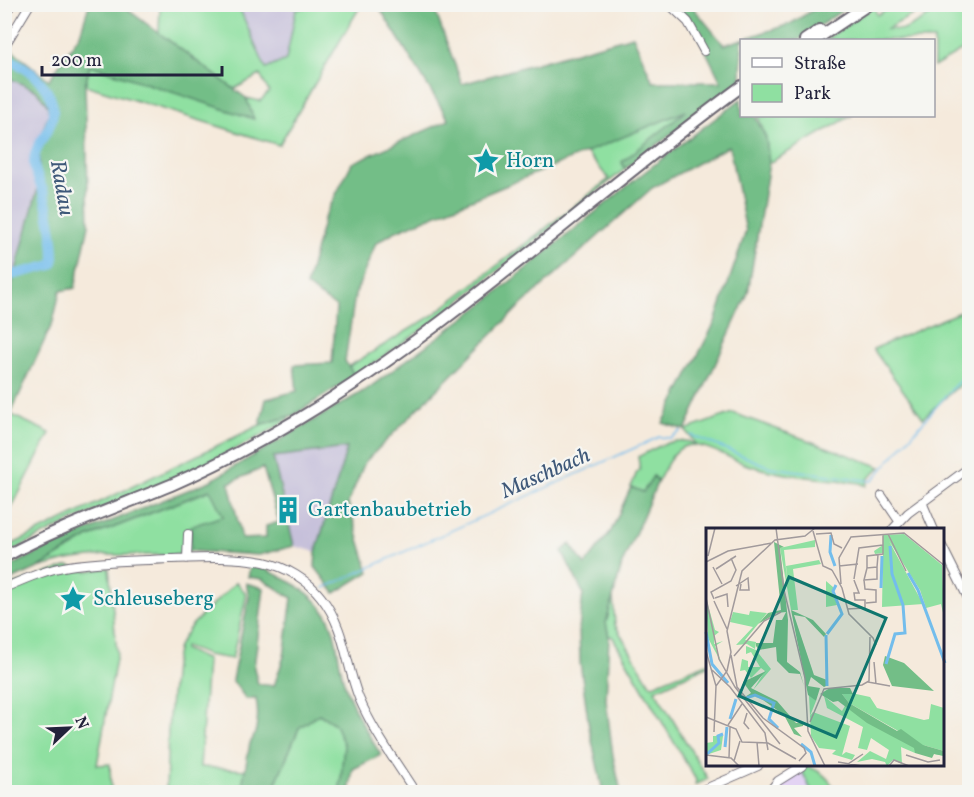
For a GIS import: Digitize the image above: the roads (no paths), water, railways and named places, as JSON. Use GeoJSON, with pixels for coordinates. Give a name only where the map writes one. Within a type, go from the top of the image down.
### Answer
{"type":"FeatureCollection","features":[{"type":"Feature","properties":{"kind":"highway"},"geometry":{"type":"LineString","coordinates":[[806,39],[858,4]]}},
{"type":"Feature","properties":{"kind":"highway"},"geometry":{"type":"LineString","coordinates":[[816,39],[869,4]]}},
{"type":"Feature","properties":{"kind":"highway"},"geometry":{"type":"LineString","coordinates":[[4,564],[289,432],[398,360],[464,310],[740,87]]}},
{"type":"Feature","properties":{"kind":"highway"},"geometry":{"type":"LineString","coordinates":[[718,107],[740,94]]}},
{"type":"Feature","properties":{"kind":"highway"},"geometry":{"type":"LineString","coordinates":[[4,557],[51,534],[173,487]]}},
{"type":"Feature","properties":{"kind":"street"},"geometry":{"type":"LineString","coordinates":[[4,47],[30,4]]}},
{"type":"Feature","properties":{"kind":"street"},"geometry":{"type":"LineString","coordinates":[[669,4],[688,22],[704,51]]}},
{"type":"Feature","properties":{"kind":"street"},"geometry":{"type":"LineString","coordinates":[[894,528],[922,502],[969,466]]}},
{"type":"Feature","properties":{"kind":"street"},"geometry":{"type":"LineString","coordinates":[[882,496],[899,521]]}},
{"type":"Feature","properties":{"kind":"street"},"geometry":{"type":"LineString","coordinates":[[922,502],[933,528]]}},
{"type":"Feature","properties":{"kind":"street"},"geometry":{"type":"LineString","coordinates":[[187,559],[188,534]]}},
{"type":"Feature","properties":{"kind":"street"},"geometry":{"type":"LineString","coordinates":[[944,550],[969,602]]}},
{"type":"Feature","properties":{"kind":"street"},"geometry":{"type":"LineString","coordinates":[[4,588],[42,573],[68,566],[110,562],[235,558],[266,562],[289,571],[320,596],[340,628],[360,700],[415,792]]}},
{"type":"Feature","properties":{"kind":"street"},"geometry":{"type":"LineString","coordinates":[[700,792],[754,767]]}},
{"type":"Feature","properties":{"kind":"street"},"geometry":{"type":"LineString","coordinates":[[769,792],[778,781],[799,767]]}},
{"type":"Feature","properties":{"kind":"waterway","name":"Radau"},"geometry":{"type":"LineString","coordinates":[[4,58],[23,67],[41,82],[51,101],[53,111],[51,122],[38,147],[34,164],[48,209],[54,258],[52,265],[4,277]]}},
{"type":"Feature","properties":{"kind":"waterway","name":"Maschbach"},"geometry":{"type":"LineString","coordinates":[[691,435],[770,467],[872,481],[956,384],[970,374]]}},
{"type":"Feature","properties":{"kind":"waterway","name":"Maschbach"},"geometry":{"type":"LineString","coordinates":[[324,588],[659,437],[670,438],[681,431]]}},
{"type":"Feature","properties":{"kind":"railway"},"geometry":{"type":"LineString","coordinates":[[4,24],[16,4]]}},
{"type":"Feature","properties":{"kind":"place","name":"Horn"},"geometry":{"type":"Point","coordinates":[486,161]}},
{"type":"Feature","properties":{"kind":"place","name":"Gartenbaubetrieb"},"geometry":{"type":"Point","coordinates":[288,510]}},
{"type":"Feature","properties":{"kind":"place","name":"Schleuseberg"},"geometry":{"type":"Point","coordinates":[73,599]}}]}
